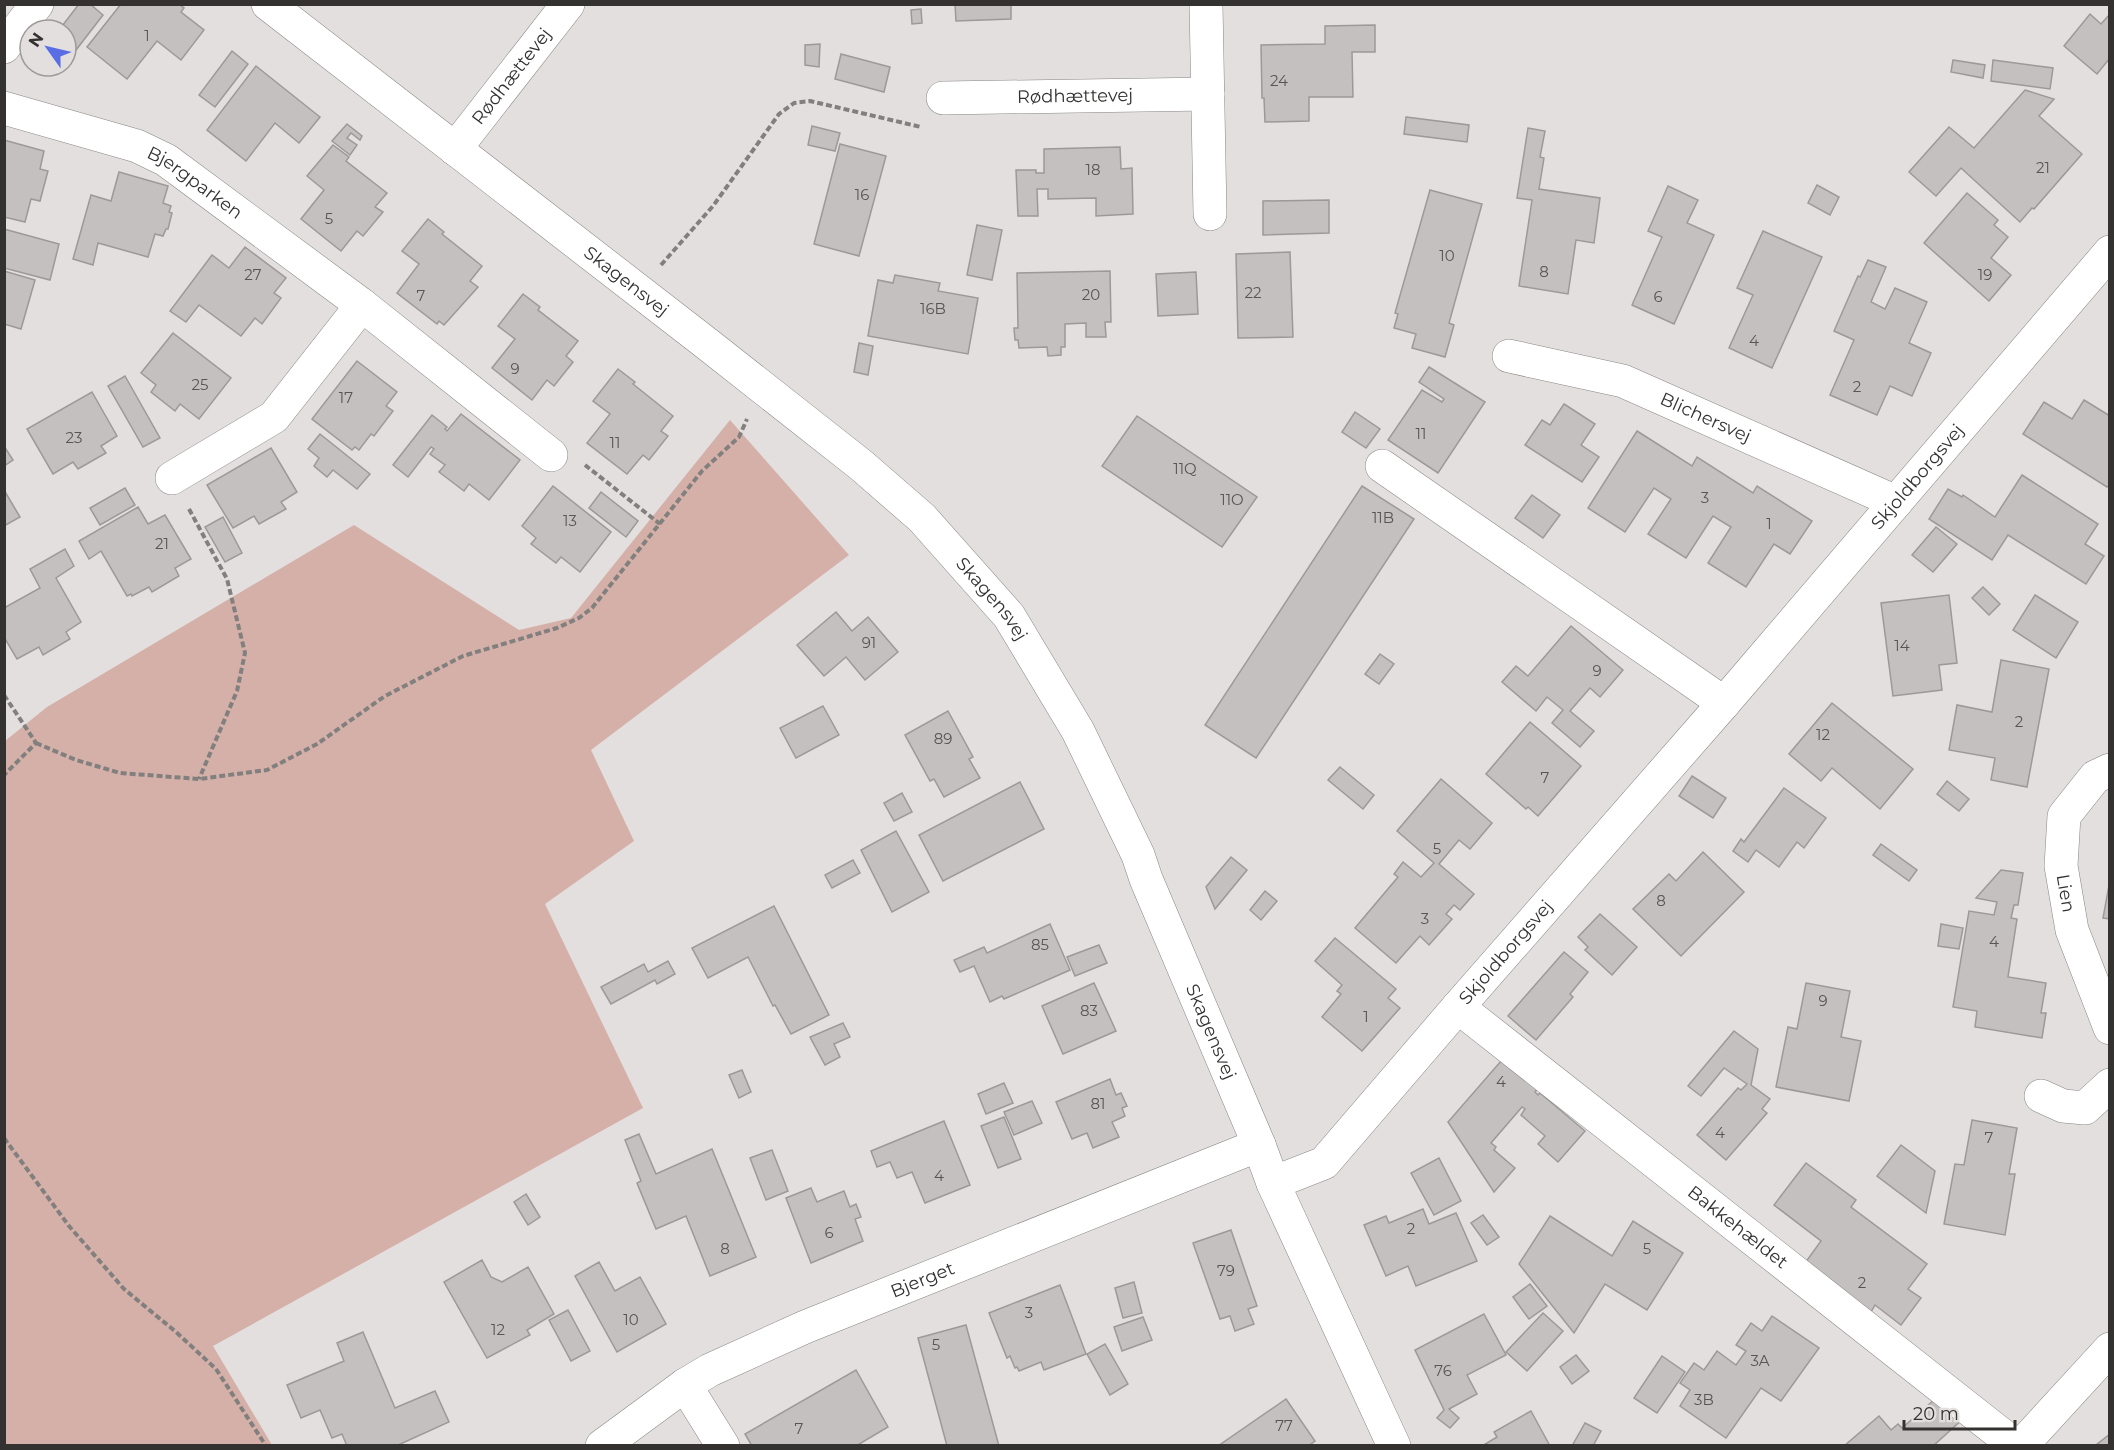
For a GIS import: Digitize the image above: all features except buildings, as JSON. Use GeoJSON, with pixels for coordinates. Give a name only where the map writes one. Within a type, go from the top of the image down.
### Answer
{"type":"FeatureCollection","features":[{"type":"Feature","properties":{"kind":"street"},"geometry":{"type":"LineString","coordinates":[[4,47],[37,4]]}},
{"type":"Feature","properties":{"kind":"street","name":"Skagensvej"},"geometry":{"type":"LineString","coordinates":[[268,4],[861,465],[922,518],[1009,616],[1078,731],[1138,855],[1273,1183],[1394,1446]]}},
{"type":"Feature","properties":{"kind":"street","name":"Rødhættevej"},"geometry":{"type":"LineString","coordinates":[[455,149],[568,4]]}},
{"type":"Feature","properties":{"kind":"street"},"geometry":{"type":"LineString","coordinates":[[1206,4],[1210,214]]}},
{"type":"Feature","properties":{"kind":"street","name":"Rødhættevej"},"geometry":{"type":"LineString","coordinates":[[943,98],[1208,94]]}},
{"type":"Feature","properties":{"kind":"street","name":"Bjergparken"},"geometry":{"type":"LineString","coordinates":[[4,108],[137,146],[166,160],[362,305],[551,455]]}},
{"type":"Feature","properties":{"kind":"street","name":"Skjoldborgsvej"},"geometry":{"type":"LineString","coordinates":[[1273,1183],[1324,1163],[1725,703],[2109,252]]}},
{"type":"Feature","properties":{"kind":"street"},"geometry":{"type":"LineString","coordinates":[[172,478],[274,417],[362,305]]}},
{"type":"Feature","properties":{"kind":"street","name":"Blichersvej"},"geometry":{"type":"LineString","coordinates":[[1509,356],[1623,381],[1896,502]]}},
{"type":"Feature","properties":{"kind":"street"},"geometry":{"type":"LineString","coordinates":[[1382,465],[1725,703]]}},
{"type":"Feature","properties":{"kind":"street","name":"Lien"},"geometry":{"type":"LineString","coordinates":[[2109,770],[2095,777],[2064,816],[2061,866],[2072,930],[2109,1028]]}},
{"type":"Feature","properties":{"kind":"street","name":"Bakkehældet"},"geometry":{"type":"LineString","coordinates":[[1458,1007],[2016,1446]]}},
{"type":"Feature","properties":{"kind":"street"},"geometry":{"type":"LineString","coordinates":[[2041,1096],[2063,1106],[2085,1108],[2109,1085]]}},
{"type":"Feature","properties":{"kind":"street","name":"Bjerget"},"geometry":{"type":"LineString","coordinates":[[602,1446],[685,1385],[711,1370],[805,1327],[1259,1145]]}},
{"type":"Feature","properties":{"kind":"street"},"geometry":{"type":"LineString","coordinates":[[2021,1446],[2109,1349]]}},
{"type":"Feature","properties":{"kind":"street"},"geometry":{"type":"LineString","coordinates":[[685,1385],[723,1446]]}},
{"type":"Feature","properties":{"kind":"path"},"geometry":{"type":"LineString","coordinates":[[638,290],[713,206],[780,114],[794,103],[810,101],[932,130],[943,98]]}},
{"type":"Feature","properties":{"kind":"path"},"geometry":{"type":"LineString","coordinates":[[4,695],[36,742],[76,760],[120,773],[199,779],[267,770],[316,744],[385,696],[463,656],[557,628],[579,618],[592,608],[702,471],[739,437],[742,426],[765,391]]}},
{"type":"Feature","properties":{"kind":"path"},"geometry":{"type":"LineString","coordinates":[[551,455],[573,456],[660,524]]}},
{"type":"Feature","properties":{"kind":"path"},"geometry":{"type":"LineString","coordinates":[[172,478],[227,579],[245,653],[237,691],[199,779]]}},
{"type":"Feature","properties":{"kind":"path"},"geometry":{"type":"LineString","coordinates":[[4,775],[36,742]]}},
{"type":"Feature","properties":{"kind":"path"},"geometry":{"type":"LineString","coordinates":[[4,1138],[69,1226],[124,1288],[216,1369],[266,1446]]}},
{"type":"Feature","properties":{"kind":"shaded area"},"geometry":{"type":"Polygon","coordinates":[[[730,420],[849,555],[591,750],[634,841],[545,904],[643,1108],[213,1346],[272,1445],[5,1445],[5,741],[47,707],[354,525],[519,630],[571,618],[730,420]]]}}]}
